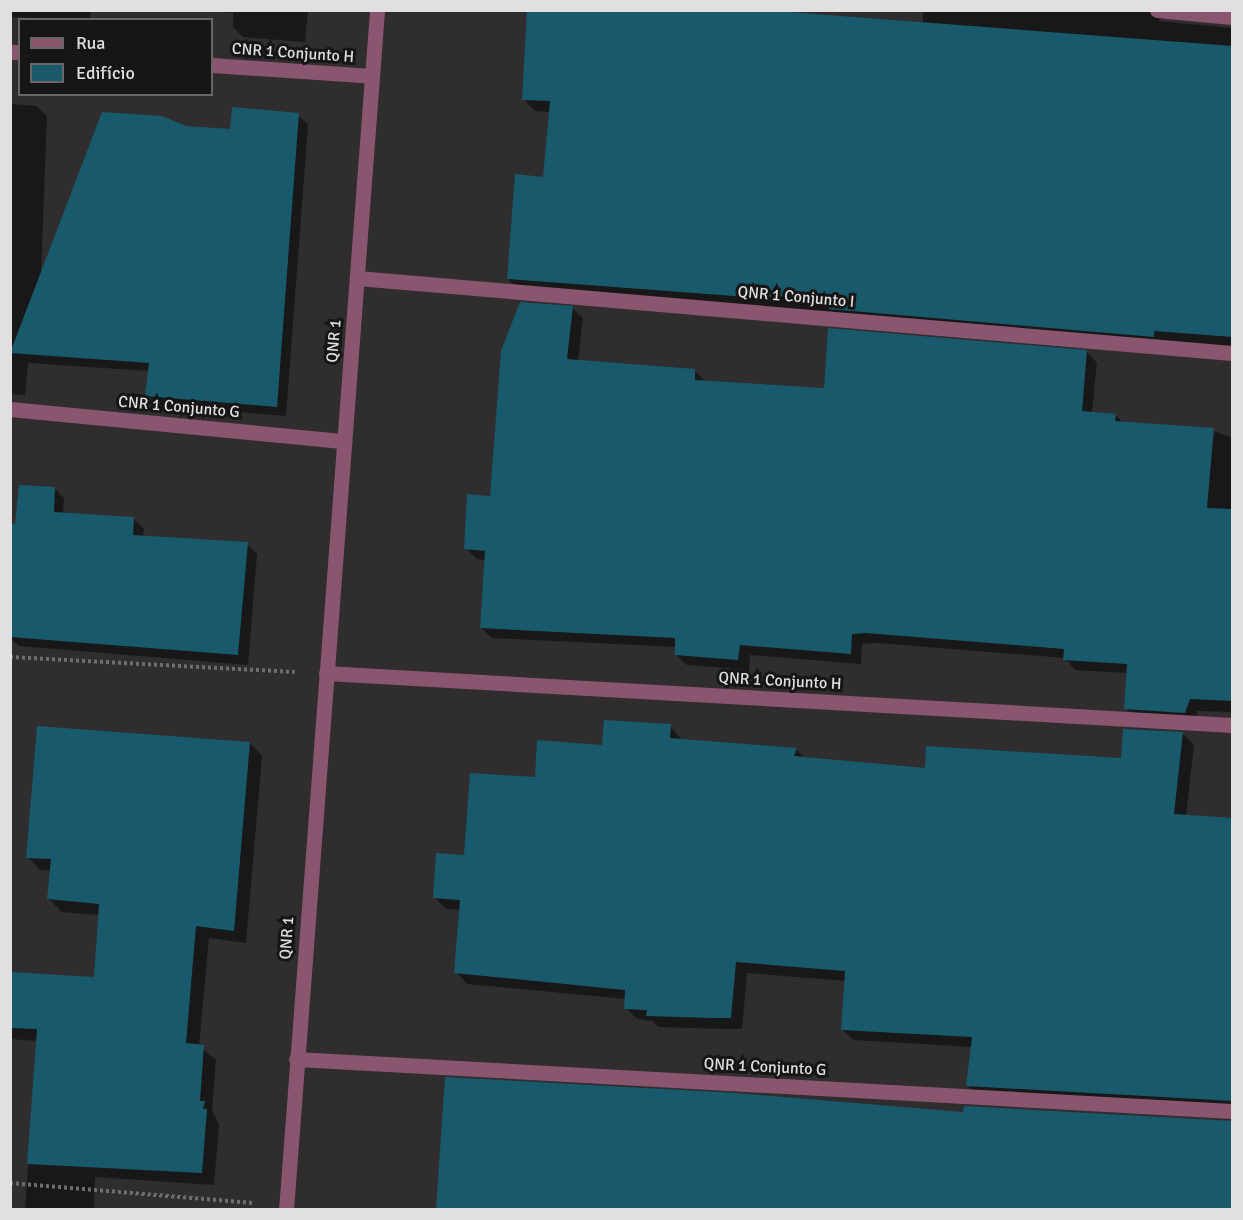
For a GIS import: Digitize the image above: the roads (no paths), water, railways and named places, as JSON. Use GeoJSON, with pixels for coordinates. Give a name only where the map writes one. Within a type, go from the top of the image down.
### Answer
{"type":"FeatureCollection","features":[{"type":"Feature","properties":{"kind":"street","name":"QNR 1"},"geometry":{"type":"LineString","coordinates":[[286,1207],[377,10]]}},
{"type":"Feature","properties":{"kind":"street"},"geometry":{"type":"LineString","coordinates":[[1156,10],[1233,17]]}},
{"type":"Feature","properties":{"kind":"street","name":"CNR 1 Conjunto H"},"geometry":{"type":"LineString","coordinates":[[213,65],[372,76]]}},
{"type":"Feature","properties":{"kind":"street","name":"QNR 1 Conjunto I"},"geometry":{"type":"LineString","coordinates":[[357,278],[1233,353]]}},
{"type":"Feature","properties":{"kind":"street","name":"CNR 1 Conjunto G"},"geometry":{"type":"LineString","coordinates":[[10,410],[344,441]]}},
{"type":"Feature","properties":{"kind":"street","name":"QNR 1 Conjunto H"},"geometry":{"type":"LineString","coordinates":[[326,674],[1233,724]]}},
{"type":"Feature","properties":{"kind":"street","name":"QNR 1 Conjunto G"},"geometry":{"type":"LineString","coordinates":[[296,1059],[1233,1111]]}}]}
